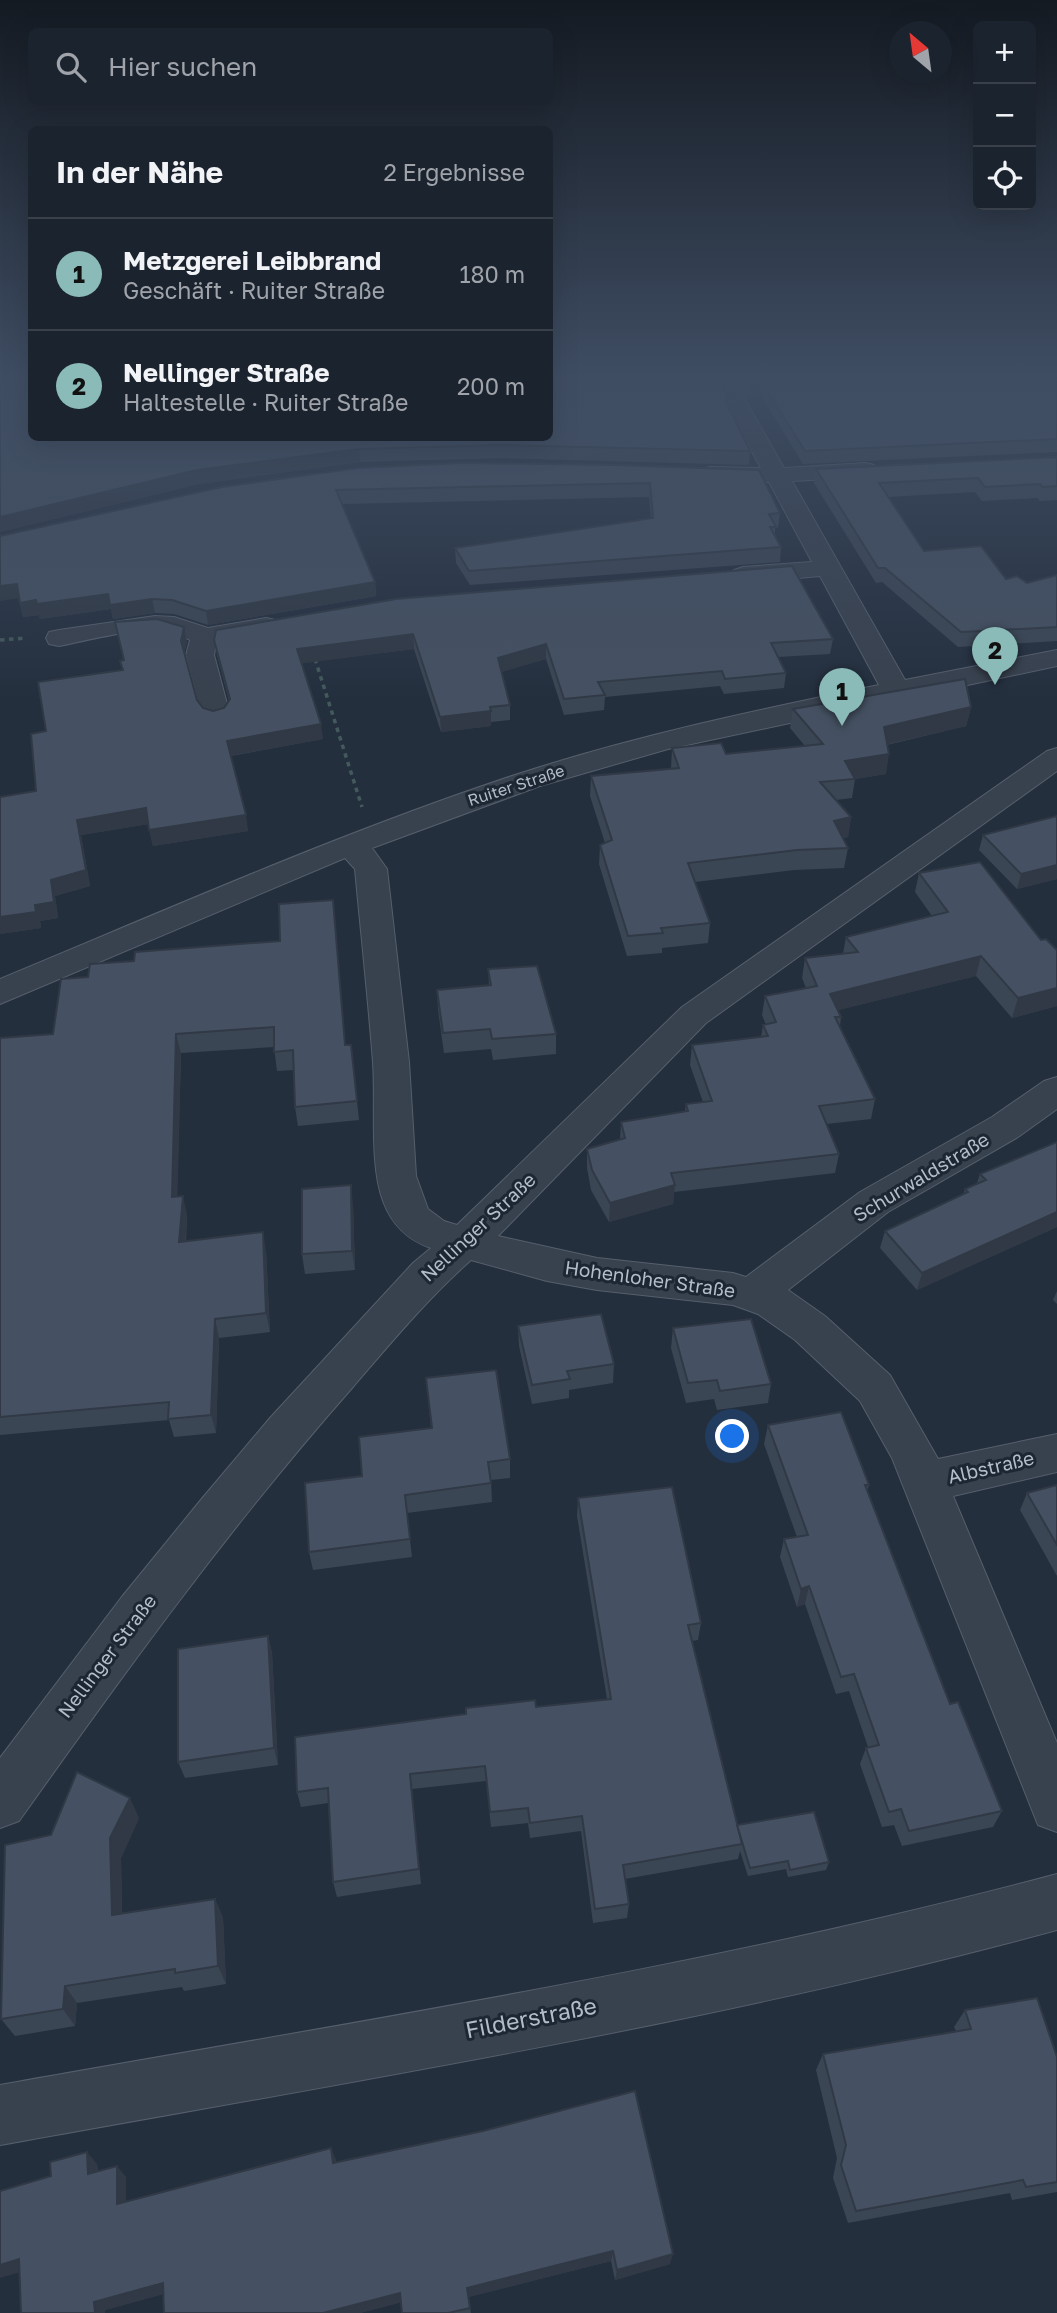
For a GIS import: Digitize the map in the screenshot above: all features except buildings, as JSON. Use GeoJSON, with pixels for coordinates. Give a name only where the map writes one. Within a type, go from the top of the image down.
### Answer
{"type":"FeatureCollection","features":[{"type":"Feature","properties":{"kind":"street"},"geometry":{"type":"LineString","coordinates":[[782,483],[896,690]]}},
{"type":"Feature","properties":{"kind":"street"},"geometry":{"type":"LineString","coordinates":[[719,576],[828,568]]}},
{"type":"Feature","properties":{"kind":"street"},"geometry":{"type":"LineString","coordinates":[[60,638],[174,624],[193,628],[204,637],[303,620]]}},
{"type":"Feature","properties":{"kind":"street"},"geometry":{"type":"LineString","coordinates":[[204,637],[200,655],[216,715]]}},
{"type":"Feature","properties":{"kind":"street","name":"Ruiter Straße"},"geometry":{"type":"LineString","coordinates":[[0,992],[361,842],[478,797],[639,747],[747,720],[1057,658]]}},
{"type":"Feature","properties":{"kind":"street","name":"Nellinger Straße"},"geometry":{"type":"LineString","coordinates":[[0,1802],[138,1614],[286,1431],[413,1288],[464,1243],[694,1014],[1057,757]]}},
{"type":"Feature","properties":{"kind":"street","name":"Hohenloher Straße"},"geometry":{"type":"LineString","coordinates":[[361,842],[371,869],[390,1050],[399,1188],[408,1213],[420,1226],[464,1243],[572,1270],[754,1294],[792,1314],[874,1388],[898,1423],[926,1482],[1057,1806]]}},
{"type":"Feature","properties":{"kind":"street","name":"Schurwaldstraße"},"geometry":{"type":"LineString","coordinates":[[754,1294],[874,1202],[1004,1127],[1057,1090]]}},
{"type":"Feature","properties":{"kind":"street","name":"Albstraße"},"geometry":{"type":"LineString","coordinates":[[926,1482],[1057,1453]]}},
{"type":"Feature","properties":{"kind":"street","name":"Filderstraße"},"geometry":{"type":"LineString","coordinates":[[0,2115],[461,2032],[909,1941],[1057,1902]]}},
{"type":"Feature","properties":{"kind":"path"},"geometry":{"type":"LineString","coordinates":[[303,620],[361,842]]}},
{"type":"Feature","properties":{"kind":"place","name":"Nellinger Straße"},"geometry":{"type":"Point","coordinates":[995,685]}},
{"type":"Feature","properties":{"kind":"place","name":"Metzgerei Leibbrand"},"geometry":{"type":"Point","coordinates":[842,726]}}]}
